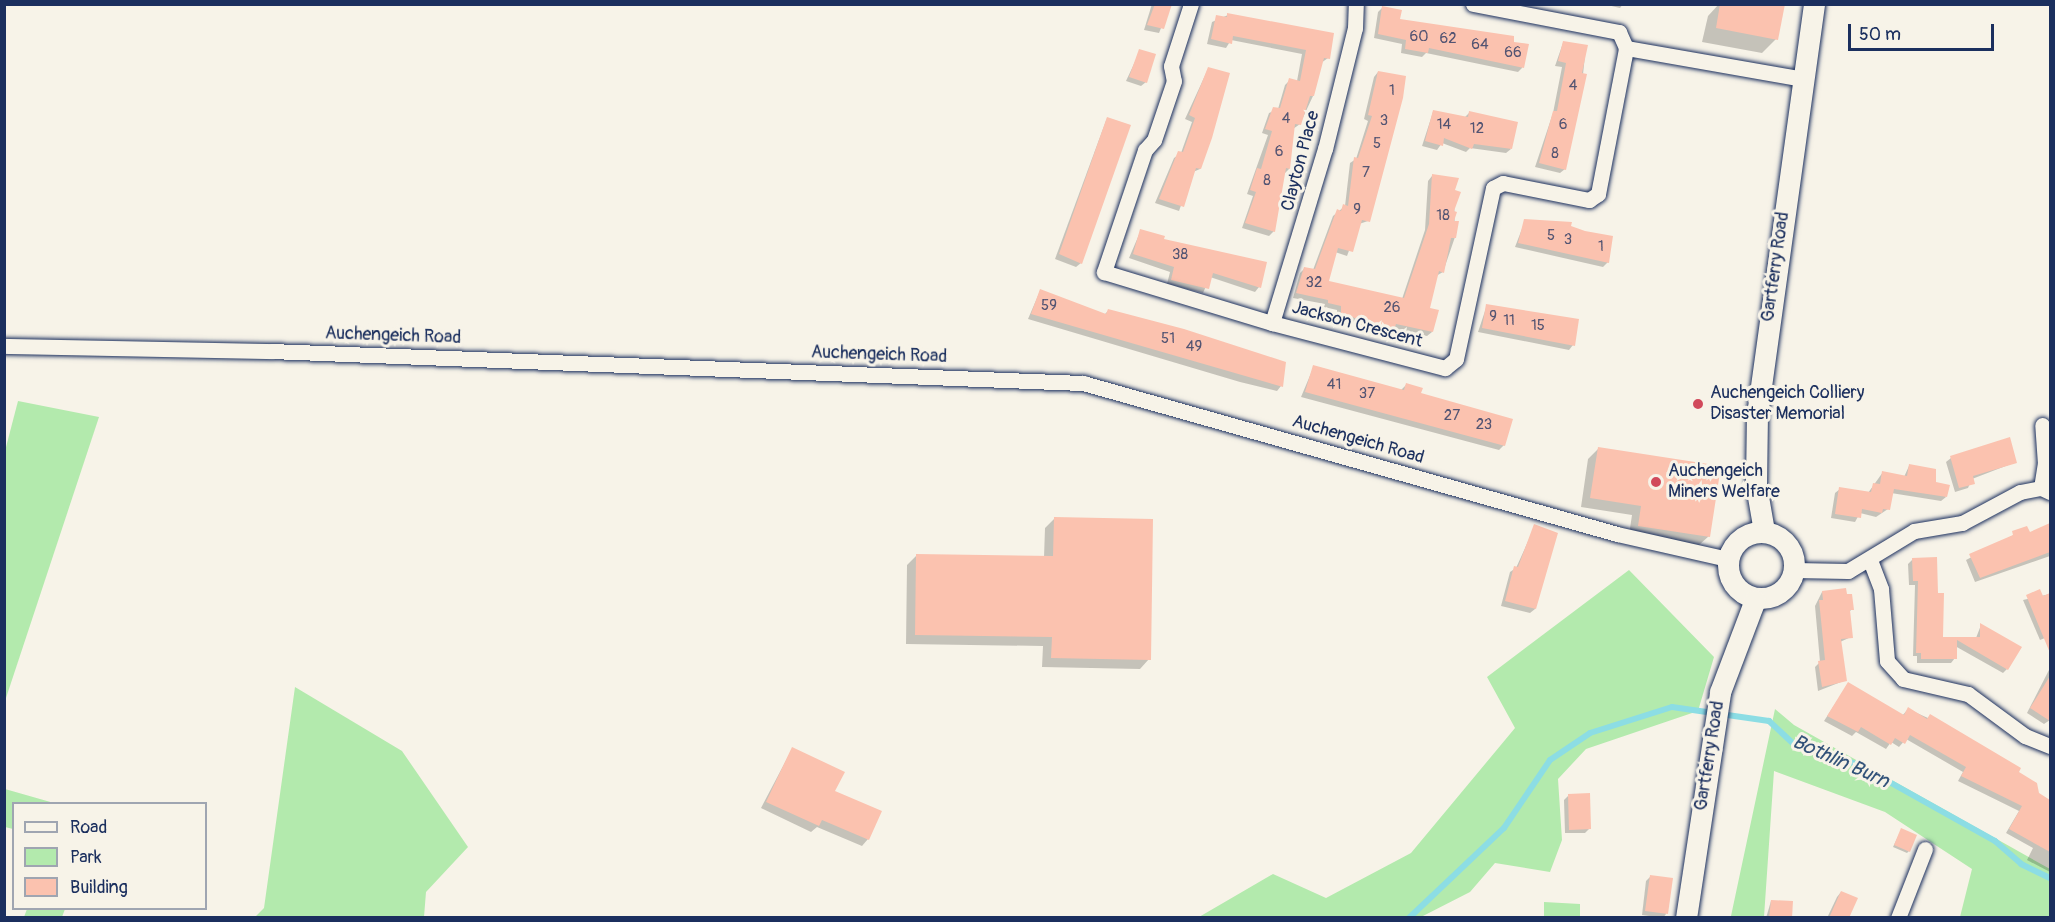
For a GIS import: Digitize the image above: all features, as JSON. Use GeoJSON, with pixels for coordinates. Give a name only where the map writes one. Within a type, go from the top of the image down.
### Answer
{"type":"FeatureCollection","features":[{"type":"Feature","properties":{"kind":"street","name":"Jackson Crescent"},"geometry":{"type":"LineString","coordinates":[[1191,4],[1171,66],[1174,81],[1154,140],[1145,150],[1104,272],[1272,322],[1445,368],[1456,359],[1493,188],[1503,183],[1589,200],[1598,194],[1626,48]]}},
{"type":"Feature","properties":{"kind":"street"},"geometry":{"type":"LineString","coordinates":[[1473,4],[1619,32],[1626,48],[1803,79]]}},
{"type":"Feature","properties":{"kind":"street","name":"Gartferry Road"},"geometry":{"type":"LineString","coordinates":[[1764,531],[1756,485],[1757,415],[1814,4]]}},
{"type":"Feature","properties":{"kind":"street","name":"Clayton Place"},"geometry":{"type":"LineString","coordinates":[[1272,322],[1326,149],[1355,28],[1355,5]]}},
{"type":"Feature","properties":{"kind":"street","name":"Auchengeich Road"},"geometry":{"type":"LineString","coordinates":[[4,346],[271,351],[1083,383],[1617,534],[1728,559]]}},
{"type":"Feature","properties":{"kind":"street"},"geometry":{"type":"LineString","coordinates":[[1794,570],[1834,573],[1870,560],[1914,531],[1962,523],[2020,492],[2046,490],[2042,425]]}},
{"type":"Feature","properties":{"kind":"street"},"geometry":{"type":"LineString","coordinates":[[1764,531],[1787,544],[1796,559],[1790,583],[1779,593],[1755,600],[1734,585],[1728,559],[1739,540],[1751,532],[1764,531]]}},
{"type":"Feature","properties":{"kind":"street"},"geometry":{"type":"LineString","coordinates":[[1870,560],[1881,589],[1887,661],[1903,679],[1968,694],[2025,736],[2050,746]]}},
{"type":"Feature","properties":{"kind":"street","name":"Gartferry Road"},"geometry":{"type":"LineString","coordinates":[[1686,918],[1720,692],[1755,600]]}},
{"type":"Feature","properties":{"kind":"street"},"geometry":{"type":"LineString","coordinates":[[1898,918],[1924,849]]}},
{"type":"Feature","properties":{"kind":"green space"},"geometry":{"type":"Polygon","coordinates":[[[18,401],[99,417],[5,701],[5,451],[18,401]]]}},
{"type":"Feature","properties":{"kind":"green space"},"geometry":{"type":"Polygon","coordinates":[[[1629,570],[1714,657],[1698,711],[1586,749],[1558,779],[1562,840],[1550,872],[1495,863],[1470,892],[1421,917],[1199,917],[1273,874],[1326,898],[1411,853],[1515,728],[1487,677],[1629,570]]]}},
{"type":"Feature","properties":{"kind":"green space"},"geometry":{"type":"Polygon","coordinates":[[[295,687],[402,751],[468,847],[426,892],[424,917],[255,917],[264,908],[295,687]]]}},
{"type":"Feature","properties":{"kind":"green space"},"geometry":{"type":"Polygon","coordinates":[[[1775,709],[1794,725],[2050,869],[2050,917],[1960,917],[1972,869],[1885,812],[1774,771],[1764,917],[1731,916],[1775,709]]]}},
{"type":"Feature","properties":{"kind":"green space"},"geometry":{"type":"Polygon","coordinates":[[[4,789],[50,802],[12,802],[12,829],[5,827],[4,789]]]}},
{"type":"Feature","properties":{"kind":"green space"},"geometry":{"type":"Polygon","coordinates":[[[1544,902],[1580,904],[1580,917],[1544,917],[1544,902]]]}},
{"type":"Feature","properties":{"kind":"green space"},"geometry":{"type":"Polygon","coordinates":[[[26,910],[65,910],[62,917],[24,917],[26,910]]]}},
{"type":"Feature","properties":{"kind":"building"},"geometry":{"type":"Polygon","coordinates":[[[1155,4],[1172,4],[1164,29],[1147,25],[1155,4]]]}},
{"type":"Feature","properties":{"kind":"building"},"geometry":{"type":"Polygon","coordinates":[[[1720,4],[1785,4],[1778,40],[1716,28],[1720,4]]]}},
{"type":"Feature","properties":{"kind":"building"},"geometry":{"type":"Polygon","coordinates":[[[1382,6],[1402,10],[1400,19],[1514,36],[1514,42],[1529,44],[1524,68],[1429,48],[1428,53],[1405,49],[1406,40],[1378,34],[1382,6]]]}},
{"type":"Feature","properties":{"kind":"building"},"geometry":{"type":"Polygon","coordinates":[[[1227,13],[1334,33],[1330,59],[1324,58],[1314,96],[1310,96],[1301,125],[1295,124],[1290,169],[1286,168],[1275,232],[1245,223],[1256,192],[1250,190],[1257,168],[1261,169],[1272,131],[1265,129],[1273,107],[1280,108],[1289,78],[1300,81],[1306,50],[1233,36],[1232,44],[1211,39],[1216,15],[1227,17],[1227,13]]]}},
{"type":"Feature","properties":{"kind":"building"},"geometry":{"type":"Polygon","coordinates":[[[1563,41],[1588,45],[1582,73],[1587,74],[1566,170],[1539,163],[1553,111],[1557,111],[1566,63],[1558,61],[1563,41]]]}},
{"type":"Feature","properties":{"kind":"building"},"geometry":{"type":"Polygon","coordinates":[[[1139,49],[1156,54],[1147,83],[1129,77],[1139,49]]]}},
{"type":"Feature","properties":{"kind":"building"},"geometry":{"type":"Polygon","coordinates":[[[1208,67],[1230,73],[1212,138],[1201,169],[1196,168],[1184,207],[1159,199],[1178,151],[1183,152],[1195,118],[1189,115],[1208,67]]]}},
{"type":"Feature","properties":{"kind":"building"},"geometry":{"type":"Polygon","coordinates":[[[1378,71],[1406,76],[1403,98],[1370,222],[1362,220],[1353,252],[1338,248],[1329,281],[1404,298],[1429,224],[1432,174],[1459,178],[1455,190],[1461,192],[1454,211],[1457,212],[1454,221],[1459,221],[1456,238],[1451,238],[1444,273],[1439,271],[1430,308],[1439,310],[1433,332],[1396,324],[1394,330],[1341,313],[1341,306],[1328,303],[1328,300],[1296,293],[1304,267],[1315,269],[1337,209],[1341,211],[1343,204],[1348,206],[1354,157],[1358,158],[1372,116],[1368,115],[1378,71]]]}},
{"type":"Feature","properties":{"kind":"building"},"geometry":{"type":"Polygon","coordinates":[[[1433,110],[1468,117],[1469,111],[1518,122],[1512,149],[1474,144],[1472,149],[1444,138],[1443,146],[1425,141],[1433,110]]]}},
{"type":"Feature","properties":{"kind":"building"},"geometry":{"type":"Polygon","coordinates":[[[1107,117],[1131,125],[1082,264],[1059,254],[1107,117]]]}},
{"type":"Feature","properties":{"kind":"building"},"geometry":{"type":"Polygon","coordinates":[[[1524,219],[1572,222],[1571,226],[1585,231],[1613,236],[1609,263],[1518,243],[1524,219]]]}},
{"type":"Feature","properties":{"kind":"building"},"geometry":{"type":"Polygon","coordinates":[[[1140,229],[1165,236],[1164,239],[1267,262],[1261,288],[1213,273],[1209,289],[1171,280],[1174,267],[1133,254],[1140,229]]]}},
{"type":"Feature","properties":{"kind":"building"},"geometry":{"type":"Polygon","coordinates":[[[1040,289],[1106,314],[1108,309],[1184,329],[1286,362],[1283,387],[1031,314],[1040,289]]]}},
{"type":"Feature","properties":{"kind":"building"},"geometry":{"type":"Polygon","coordinates":[[[1486,304],[1579,319],[1575,346],[1482,328],[1486,304]]]}},
{"type":"Feature","properties":{"kind":"building"},"geometry":{"type":"Polygon","coordinates":[[[1313,365],[1404,390],[1406,383],[1423,388],[1421,393],[1513,419],[1505,446],[1305,392],[1313,365]]]}},
{"type":"Feature","properties":{"kind":"building"},"geometry":{"type":"Polygon","coordinates":[[[2010,437],[2017,463],[1973,476],[1975,484],[1959,488],[1950,456],[2010,437]]]}},
{"type":"Feature","properties":{"kind":"building","name":"Auchengeich Miners Welfare"},"geometry":{"type":"Polygon","coordinates":[[[1598,447],[1721,466],[1710,537],[1638,526],[1641,506],[1590,498],[1598,447]]]}},
{"type":"Feature","properties":{"kind":"building"},"geometry":{"type":"Polygon","coordinates":[[[1909,464],[1936,469],[1936,482],[1950,485],[1947,497],[1894,489],[1890,510],[1883,509],[1882,513],[1862,509],[1861,518],[1835,514],[1839,487],[1871,492],[1873,483],[1880,484],[1882,471],[1907,476],[1909,464]]]}},
{"type":"Feature","properties":{"kind":"building"},"geometry":{"type":"Polygon","coordinates":[[[1054,517],[1153,519],[1151,660],[1051,658],[1052,637],[915,635],[916,554],[1053,556],[1054,517]]]}},
{"type":"Feature","properties":{"kind":"building"},"geometry":{"type":"Polygon","coordinates":[[[2050,523],[2050,552],[1980,578],[1969,554],[2013,535],[2012,531],[2027,526],[2030,532],[2050,523]]]}},
{"type":"Feature","properties":{"kind":"building"},"geometry":{"type":"Polygon","coordinates":[[[1534,524],[1558,533],[1536,609],[1505,601],[1514,566],[1518,567],[1534,524]]]}},
{"type":"Feature","properties":{"kind":"building"},"geometry":{"type":"Polygon","coordinates":[[[1937,557],[1938,593],[1944,593],[1943,637],[1980,637],[1980,623],[2022,647],[2008,670],[1957,640],[1957,659],[1921,659],[1921,653],[1916,653],[1918,581],[1913,581],[1912,558],[1937,557]]]}},
{"type":"Feature","properties":{"kind":"building"},"geometry":{"type":"Polygon","coordinates":[[[1846,588],[1847,594],[1852,594],[1854,610],[1850,610],[1853,638],[1841,639],[1847,681],[1822,687],[1818,661],[1825,660],[1819,600],[1823,600],[1822,591],[1846,588]]]}},
{"type":"Feature","properties":{"kind":"building"},"geometry":{"type":"Polygon","coordinates":[[[2040,589],[2043,596],[2050,593],[2050,653],[2026,595],[2040,589]]]}},
{"type":"Feature","properties":{"kind":"building"},"geometry":{"type":"Polygon","coordinates":[[[2050,676],[2050,721],[2030,708],[2050,676]]]}},
{"type":"Feature","properties":{"kind":"building"},"geometry":{"type":"Polygon","coordinates":[[[1848,682],[1904,715],[1908,707],[1927,719],[1930,714],[2021,768],[2019,772],[2037,783],[2039,793],[2050,800],[2050,852],[2009,829],[2022,806],[1961,776],[1966,767],[1910,735],[1905,744],[1895,738],[1891,745],[1861,727],[1858,732],[1827,716],[1848,682]]]}},
{"type":"Feature","properties":{"kind":"building"},"geometry":{"type":"Polygon","coordinates":[[[792,747],[845,772],[835,791],[882,811],[869,840],[822,820],[819,826],[766,802],[792,747]]]}},
{"type":"Feature","properties":{"kind":"building"},"geometry":{"type":"Polygon","coordinates":[[[1590,793],[1591,829],[1569,830],[1568,794],[1590,793]]]}},
{"type":"Feature","properties":{"kind":"building"},"geometry":{"type":"Polygon","coordinates":[[[1901,828],[1917,835],[1910,852],[1894,845],[1901,828]]]}},
{"type":"Feature","properties":{"kind":"building"},"geometry":{"type":"Polygon","coordinates":[[[1650,875],[1673,878],[1668,914],[1645,911],[1650,875]]]}},
{"type":"Feature","properties":{"kind":"building"},"geometry":{"type":"Polygon","coordinates":[[[1841,891],[1858,898],[1849,918],[1829,918],[1841,891]]]}},
{"type":"Feature","properties":{"kind":"building"},"geometry":{"type":"Polygon","coordinates":[[[1771,900],[1793,901],[1792,918],[1769,918],[1771,900]]]}},
{"type":"Feature","properties":{"kind":"waterway","name":"Bothlin Burn"},"geometry":{"type":"LineString","coordinates":[[1409,918],[1504,828],[1550,760],[1590,733],[1672,707],[1769,721],[1794,744],[1859,765],[1995,841],[2021,864],[2050,878]]}},
{"type":"Feature","properties":{"kind":"place","name":"Auchengeich Colliery Disaster Memorial"},"geometry":{"type":"Point","coordinates":[1698,404]}},
{"type":"Feature","properties":{"kind":"place","name":"Auchengeich Miners Welfare"},"geometry":{"type":"Point","coordinates":[1656,482]}}]}
